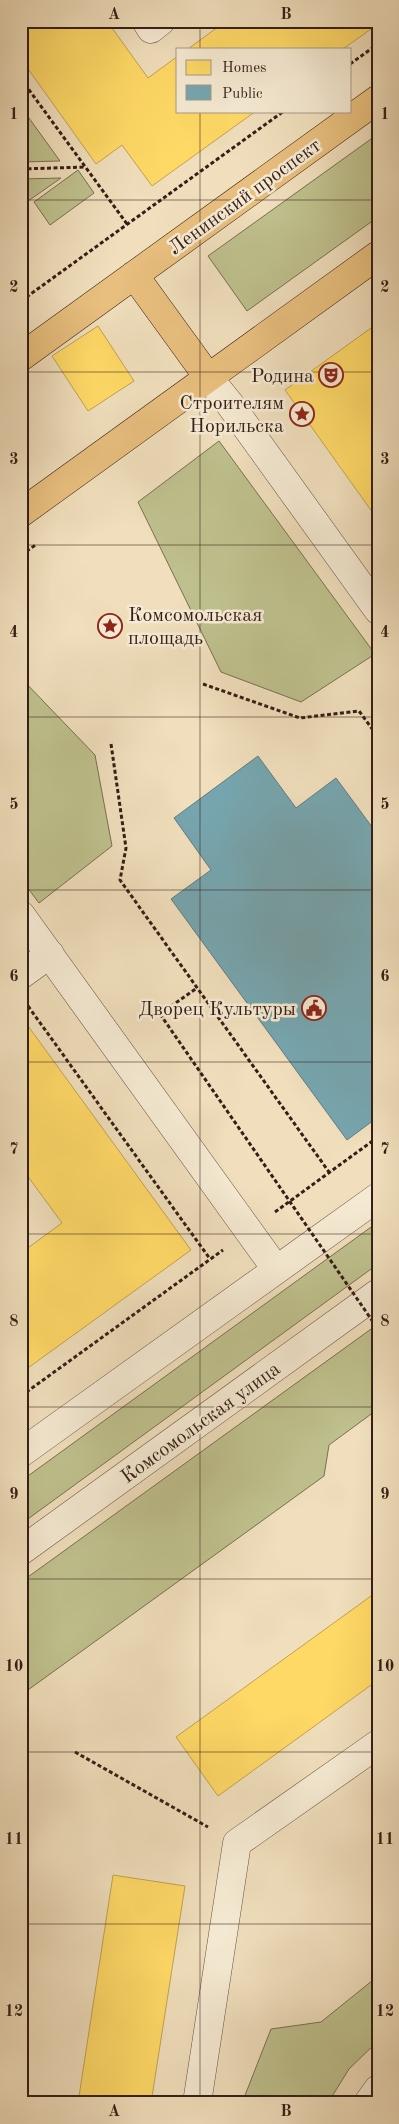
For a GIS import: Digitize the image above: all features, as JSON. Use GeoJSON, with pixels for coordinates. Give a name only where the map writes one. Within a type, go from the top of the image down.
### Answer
{"type":"FeatureCollection","features":[{"type":"Feature","properties":{"kind":"main road","name":"Ленинский проспект"},"geometry":{"type":"LineString","coordinates":[[21,357],[378,99]]}},
{"type":"Feature","properties":{"kind":"main road"},"geometry":{"type":"LineString","coordinates":[[21,513],[378,255]]}},
{"type":"Feature","properties":{"kind":"main road"},"geometry":{"type":"LineString","coordinates":[[134,275],[208,377]]}},
{"type":"Feature","properties":{"kind":"street"},"geometry":{"type":"LineString","coordinates":[[146,21],[151,28],[161,21]]}},
{"type":"Feature","properties":{"kind":"street"},"geometry":{"type":"LineString","coordinates":[[208,377],[229,403],[378,610]]}},
{"type":"Feature","properties":{"kind":"street"},"geometry":{"type":"LineString","coordinates":[[21,915],[276,1269]]}},
{"type":"Feature","properties":{"kind":"street"},"geometry":{"type":"LineString","coordinates":[[21,975],[50,954]]}},
{"type":"Feature","properties":{"kind":"street"},"geometry":{"type":"LineString","coordinates":[[21,1453],[378,1196]]}},
{"type":"Feature","properties":{"kind":"street","name":"Комсомольская улица"},"geometry":{"type":"LineString","coordinates":[[21,1551],[378,1293]]}},
{"type":"Feature","properties":{"kind":"street"},"geometry":{"type":"LineString","coordinates":[[197,2103],[237,1843],[378,1744]]}},
{"type":"Feature","properties":{"kind":"street"},"geometry":{"type":"LineString","coordinates":[[368,2103],[378,2089]]}},
{"type":"Feature","properties":{"kind":"path"},"geometry":{"type":"LineString","coordinates":[[352,63],[378,44]]}},
{"type":"Feature","properties":{"kind":"path"},"geometry":{"type":"LineString","coordinates":[[21,79],[128,224]]}},
{"type":"Feature","properties":{"kind":"path"},"geometry":{"type":"LineString","coordinates":[[21,300],[283,112]]}},
{"type":"Feature","properties":{"kind":"path"},"geometry":{"type":"LineString","coordinates":[[21,169],[86,167]]}},
{"type":"Feature","properties":{"kind":"path"},"geometry":{"type":"LineString","coordinates":[[203,684],[300,718],[359,711],[378,737]]}},
{"type":"Feature","properties":{"kind":"path"},"geometry":{"type":"LineString","coordinates":[[111,744],[126,848],[120,880],[329,1172]]}},
{"type":"Feature","properties":{"kind":"path"},"geometry":{"type":"LineString","coordinates":[[197,988],[160,1014],[378,1329]]}},
{"type":"Feature","properties":{"kind":"path"},"geometry":{"type":"LineString","coordinates":[[27,1005],[210,1259]]}},
{"type":"Feature","properties":{"kind":"path"},"geometry":{"type":"LineString","coordinates":[[21,1396],[378,1137]]}},
{"type":"Feature","properties":{"kind":"path"},"geometry":{"type":"LineString","coordinates":[[75,1752],[237,1843]]}},
{"type":"Feature","properties":{"kind":"green space"},"geometry":{"type":"Polygon","coordinates":[[[21,107],[60,161],[21,162],[21,107]]]}},
{"type":"Feature","properties":{"kind":"green space"},"geometry":{"type":"Polygon","coordinates":[[[378,134],[378,217],[247,311],[208,256],[378,134]]]}},
{"type":"Feature","properties":{"kind":"green space"},"geometry":{"type":"Polygon","coordinates":[[[78,170],[94,193],[50,225],[34,202],[78,170]]]}},
{"type":"Feature","properties":{"kind":"green space"},"geometry":{"type":"Polygon","coordinates":[[[61,178],[21,206],[21,179],[61,178]]]}},
{"type":"Feature","properties":{"kind":"green space"},"geometry":{"type":"Polygon","coordinates":[[[219,441],[375,654],[301,702],[221,672],[138,502],[219,441]]]}},
{"type":"Feature","properties":{"kind":"green space"},"geometry":{"type":"Polygon","coordinates":[[[21,678],[95,755],[112,846],[39,903],[21,879],[21,678]]]}},
{"type":"Feature","properties":{"kind":"green space"},"geometry":{"type":"Polygon","coordinates":[[[378,1222],[378,1264],[21,1524],[21,1481],[378,1222]]]}},
{"type":"Feature","properties":{"kind":"green space"},"geometry":{"type":"Polygon","coordinates":[[[378,1324],[378,1409],[329,1445],[324,1476],[21,1695],[21,1582],[378,1324]]]}},
{"type":"Feature","properties":{"kind":"green space"},"geometry":{"type":"Polygon","coordinates":[[[378,1976],[378,2041],[349,2069],[328,2103],[242,2103],[271,2029],[321,2022],[378,1976]]]}},
{"type":"Feature","properties":{"kind":"building: Homes"},"geometry":{"type":"Polygon","coordinates":[[[21,21],[107,21],[148,78],[176,57],[176,112],[255,112],[152,186],[122,145],[96,164],[21,59],[21,21]]]}},
{"type":"Feature","properties":{"kind":"building: Homes"},"geometry":{"type":"Polygon","coordinates":[[[226,21],[378,21],[378,24],[344,48],[189,48],[226,21]]]}},
{"type":"Feature","properties":{"kind":"building: Homes"},"geometry":{"type":"Polygon","coordinates":[[[378,323],[378,520],[285,390],[378,323]]]}},
{"type":"Feature","properties":{"kind":"building: Homes"},"geometry":{"type":"Polygon","coordinates":[[[98,326],[134,381],[88,411],[52,356],[98,326]]]}},
{"type":"Feature","properties":{"kind":"building: Homes"},"geometry":{"type":"Polygon","coordinates":[[[23,1019],[191,1250],[21,1373],[21,1253],[62,1223],[21,1167],[23,1019]]]}},
{"type":"Feature","properties":{"kind":"building: Homes"},"geometry":{"type":"Polygon","coordinates":[[[378,1591],[378,1680],[218,1796],[176,1737],[378,1591]]]}},
{"type":"Feature","properties":{"kind":"building: Homes"},"geometry":{"type":"Polygon","coordinates":[[[113,1875],[185,1886],[151,2103],[78,2103],[113,1875]]]}},
{"type":"Feature","properties":{"kind":"building: Public","name":"Дворец Культуры"},"geometry":{"type":"Polygon","coordinates":[[[258,756],[296,808],[336,778],[378,835],[378,1117],[347,1140],[171,899],[211,870],[174,818],[258,756]]]}},
{"type":"Feature","properties":{"kind":"place","name":"Родина"},"geometry":{"type":"Point","coordinates":[331,375]}},
{"type":"Feature","properties":{"kind":"place","name":"Строителям Норильска"},"geometry":{"type":"Point","coordinates":[302,414]}},
{"type":"Feature","properties":{"kind":"place","name":"Комсомольская площадь"},"geometry":{"type":"Point","coordinates":[110,626]}},
{"type":"Feature","properties":{"kind":"place","name":"Дворец Культуры"},"geometry":{"type":"Point","coordinates":[314,1008]}}]}
